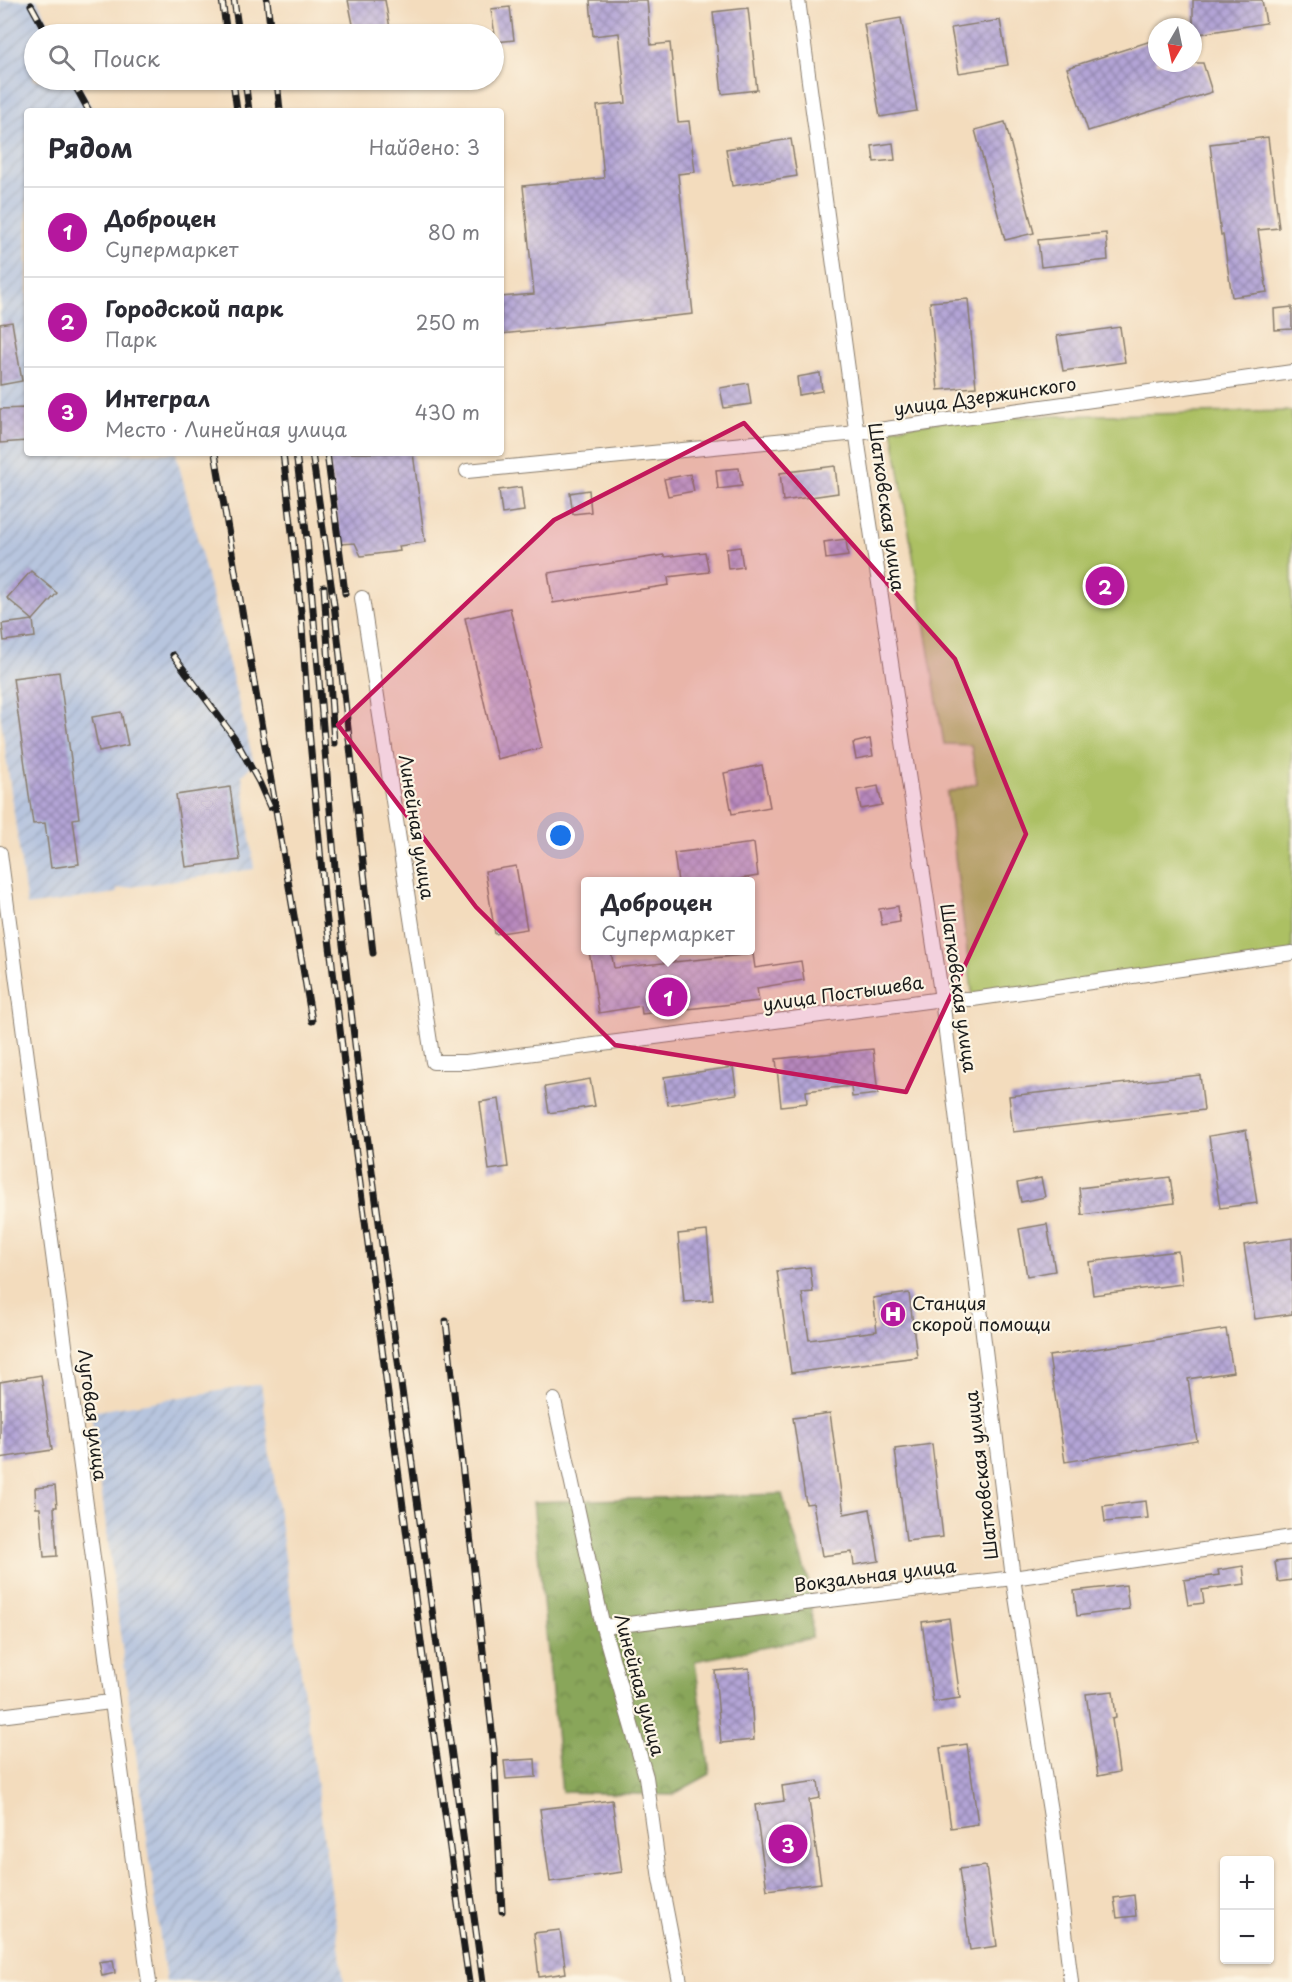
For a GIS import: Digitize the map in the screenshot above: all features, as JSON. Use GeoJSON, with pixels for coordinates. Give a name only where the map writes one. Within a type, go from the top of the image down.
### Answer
{"type":"FeatureCollection","features":[{"type":"Feature","properties":{"kind":"street","name":"Шатковская улица"},"geometry":{"type":"LineString","coordinates":[[798,0],[857,433],[942,999],[1013,1578],[1053,1830],[1071,1982]]}},
{"type":"Feature","properties":{"kind":"street","name":"улица Дзержинского"},"geometry":{"type":"LineString","coordinates":[[467,471],[857,433],[1292,372]]}},
{"type":"Feature","properties":{"kind":"street","name":"Линейная улица"},"geometry":{"type":"LineString","coordinates":[[362,598],[434,1062]]}},
{"type":"Feature","properties":{"kind":"street","name":"Луговая улица"},"geometry":{"type":"LineString","coordinates":[[0,853],[148,1982]]}},
{"type":"Feature","properties":{"kind":"street","name":"улица Постышева"},"geometry":{"type":"LineString","coordinates":[[434,1062],[466,1062],[942,999],[973,999],[1292,953]]}},
{"type":"Feature","properties":{"kind":"street","name":"Линейная улица"},"geometry":{"type":"LineString","coordinates":[[554,1400],[603,1627],[646,1777],[660,1879],[680,1982]]}},
{"type":"Feature","properties":{"kind":"street","name":"Вокзальная улица"},"geometry":{"type":"LineString","coordinates":[[603,1627],[1013,1578],[1292,1537]]}},
{"type":"Feature","properties":{"kind":"street"},"geometry":{"type":"LineString","coordinates":[[0,1716],[110,1702]]}},
{"type":"Feature","properties":{"kind":"highlighted area"},"geometry":{"type":"Polygon","coordinates":[[[744,423],[955,659],[1026,834],[906,1092],[615,1045],[476,907],[338,725],[554,520],[744,423]]]}},
{"type":"Feature","properties":{"kind":"shaded area"},"geometry":{"type":"Polygon","coordinates":[[[0,0],[37,0],[50,24],[24,24],[24,90],[82,90],[91,108],[24,108],[24,456],[177,456],[254,763],[242,775],[254,869],[117,889],[117,893],[27,906],[0,713],[0,0]]]}},
{"type":"Feature","properties":{"kind":"shaded area"},"geometry":{"type":"Polygon","coordinates":[[[261,1384],[344,1982],[166,1982],[91,1412],[261,1384]]]}},
{"type":"Feature","properties":{"kind":"green space"},"geometry":{"type":"Polygon","coordinates":[[[1292,411],[1292,953],[973,999],[947,793],[977,783],[971,745],[944,744],[892,428],[966,418],[1292,411]]]}},
{"type":"Feature","properties":{"kind":"green space"},"geometry":{"type":"Polygon","coordinates":[[[782,1494],[811,1590],[812,1638],[695,1661],[710,1774],[672,1795],[562,1792],[533,1502],[782,1494]]]}},
{"type":"Feature","properties":{"kind":"building"},"geometry":{"type":"Polygon","coordinates":[[[348,0],[385,0],[389,24],[353,24],[348,0]]]}},
{"type":"Feature","properties":{"kind":"building"},"geometry":{"type":"Polygon","coordinates":[[[590,0],[647,0],[651,45],[670,43],[678,122],[689,121],[695,172],[678,174],[693,314],[504,334],[504,297],[534,294],[523,186],[604,178],[597,106],[626,103],[619,33],[593,36],[590,0]]]}},
{"type":"Feature","properties":{"kind":"building"},"geometry":{"type":"Polygon","coordinates":[[[1193,0],[1262,0],[1266,23],[1202,34],[1202,18],[1193,18],[1193,0]]]}},
{"type":"Feature","properties":{"kind":"building"},"geometry":{"type":"Polygon","coordinates":[[[510,7],[514,40],[504,41],[504,24],[493,24],[491,9],[510,7]]]}},
{"type":"Feature","properties":{"kind":"building"},"geometry":{"type":"Polygon","coordinates":[[[748,8],[757,90],[722,94],[713,12],[748,8]]]}},
{"type":"Feature","properties":{"kind":"building"},"geometry":{"type":"Polygon","coordinates":[[[901,18],[917,111],[880,117],[864,24],[901,18]]]}},
{"type":"Feature","properties":{"kind":"building"},"geometry":{"type":"Polygon","coordinates":[[[1000,20],[1008,65],[959,73],[951,28],[1000,20]]]}},
{"type":"Feature","properties":{"kind":"building"},"geometry":{"type":"Polygon","coordinates":[[[1148,42],[1148,72],[1202,72],[1203,63],[1212,92],[1088,131],[1067,68],[1148,42]]]}},
{"type":"Feature","properties":{"kind":"building"},"geometry":{"type":"Polygon","coordinates":[[[1005,122],[1034,233],[1005,240],[975,130],[1005,122]]]}},
{"type":"Feature","properties":{"kind":"building"},"geometry":{"type":"Polygon","coordinates":[[[1268,137],[1279,228],[1258,230],[1267,292],[1232,297],[1223,235],[1221,235],[1210,144],[1268,137]]]}},
{"type":"Feature","properties":{"kind":"building"},"geometry":{"type":"Polygon","coordinates":[[[791,139],[797,176],[732,186],[726,149],[791,139]]]}},
{"type":"Feature","properties":{"kind":"building"},"geometry":{"type":"Polygon","coordinates":[[[893,143],[895,160],[874,162],[872,146],[893,143]]]}},
{"type":"Feature","properties":{"kind":"building"},"geometry":{"type":"Polygon","coordinates":[[[1106,233],[1108,260],[1041,267],[1038,240],[1106,233]]]}},
{"type":"Feature","properties":{"kind":"building"},"geometry":{"type":"Polygon","coordinates":[[[968,299],[976,387],[938,390],[930,302],[968,299]]]}},
{"type":"Feature","properties":{"kind":"building"},"geometry":{"type":"Polygon","coordinates":[[[1292,307],[1292,329],[1275,330],[1274,309],[1292,307]]]}},
{"type":"Feature","properties":{"kind":"building"},"geometry":{"type":"Polygon","coordinates":[[[12,322],[22,381],[0,385],[0,324],[12,322]]]}},
{"type":"Feature","properties":{"kind":"building"},"geometry":{"type":"Polygon","coordinates":[[[1120,327],[1125,362],[1063,371],[1057,336],[1120,327]]]}},
{"type":"Feature","properties":{"kind":"building"},"geometry":{"type":"Polygon","coordinates":[[[820,373],[822,391],[799,395],[797,377],[820,373]]]}},
{"type":"Feature","properties":{"kind":"building"},"geometry":{"type":"Polygon","coordinates":[[[748,383],[751,404],[724,408],[720,388],[748,383]]]}},
{"type":"Feature","properties":{"kind":"building"},"geometry":{"type":"Polygon","coordinates":[[[24,408],[24,441],[0,443],[0,409],[24,408]]]}},
{"type":"Feature","properties":{"kind":"building"},"geometry":{"type":"Polygon","coordinates":[[[328,456],[413,456],[425,542],[399,546],[400,551],[361,556],[355,543],[341,544],[328,456]]]}},
{"type":"Feature","properties":{"kind":"building"},"geometry":{"type":"Polygon","coordinates":[[[835,466],[838,493],[783,501],[780,473],[835,466]]]}},
{"type":"Feature","properties":{"kind":"building"},"geometry":{"type":"Polygon","coordinates":[[[739,468],[742,486],[718,489],[716,470],[739,468]]]}},
{"type":"Feature","properties":{"kind":"building"},"geometry":{"type":"Polygon","coordinates":[[[690,474],[694,491],[668,496],[664,479],[690,474]]]}},
{"type":"Feature","properties":{"kind":"building"},"geometry":{"type":"Polygon","coordinates":[[[521,487],[524,511],[502,514],[499,490],[521,487]]]}},
{"type":"Feature","properties":{"kind":"building"},"geometry":{"type":"Polygon","coordinates":[[[589,490],[591,512],[573,514],[570,493],[589,490]]]}},
{"type":"Feature","properties":{"kind":"building"},"geometry":{"type":"Polygon","coordinates":[[[846,539],[848,556],[826,559],[824,542],[846,539]]]}},
{"type":"Feature","properties":{"kind":"building"},"geometry":{"type":"Polygon","coordinates":[[[740,547],[743,567],[728,569],[726,549],[740,547]]]}},
{"type":"Feature","properties":{"kind":"building"},"geometry":{"type":"Polygon","coordinates":[[[705,552],[709,572],[668,577],[669,585],[553,603],[548,573],[664,555],[664,557],[705,552]]]}},
{"type":"Feature","properties":{"kind":"building"},"geometry":{"type":"Polygon","coordinates":[[[31,571],[57,593],[33,620],[7,598],[31,571]]]}},
{"type":"Feature","properties":{"kind":"building"},"geometry":{"type":"Polygon","coordinates":[[[510,608],[542,748],[497,759],[465,618],[510,608]]]}},
{"type":"Feature","properties":{"kind":"building"},"geometry":{"type":"Polygon","coordinates":[[[33,620],[35,637],[4,641],[2,624],[33,620]]]}},
{"type":"Feature","properties":{"kind":"building"},"geometry":{"type":"Polygon","coordinates":[[[59,672],[79,818],[73,819],[79,864],[51,868],[45,823],[33,824],[13,678],[59,672]]]}},
{"type":"Feature","properties":{"kind":"building"},"geometry":{"type":"Polygon","coordinates":[[[121,712],[128,745],[99,751],[92,717],[121,712]]]}},
{"type":"Feature","properties":{"kind":"building"},"geometry":{"type":"Polygon","coordinates":[[[870,739],[873,756],[856,759],[853,743],[870,739]]]}},
{"type":"Feature","properties":{"kind":"building"},"geometry":{"type":"Polygon","coordinates":[[[762,765],[770,807],[732,814],[724,773],[762,765]]]}},
{"type":"Feature","properties":{"kind":"building"},"geometry":{"type":"Polygon","coordinates":[[[878,786],[882,805],[861,809],[857,790],[878,786]]]}},
{"type":"Feature","properties":{"kind":"building"},"geometry":{"type":"Polygon","coordinates":[[[230,787],[240,860],[186,867],[176,795],[230,787]]]}},
{"type":"Feature","properties":{"kind":"building"},"geometry":{"type":"Polygon","coordinates":[[[754,843],[758,876],[677,877],[674,853],[754,843]]]}},
{"type":"Feature","properties":{"kind":"building"},"geometry":{"type":"Polygon","coordinates":[[[516,866],[527,929],[495,934],[485,871],[516,866]]]}},
{"type":"Feature","properties":{"kind":"building"},"geometry":{"type":"Polygon","coordinates":[[[898,906],[900,922],[882,925],[879,909],[898,906]]]}},
{"type":"Feature","properties":{"kind":"building"},"geometry":{"type":"Polygon","coordinates":[[[590,955],[612,955],[614,968],[743,955],[753,955],[755,968],[801,961],[804,980],[757,988],[759,1001],[642,1014],[641,1006],[599,1013],[590,955]]]}},
{"type":"Feature","properties":{"kind":"building"},"geometry":{"type":"Polygon","coordinates":[[[873,1049],[878,1094],[852,1097],[851,1086],[806,1091],[807,1103],[781,1106],[776,1059],[873,1049]]]}},
{"type":"Feature","properties":{"kind":"building"},"geometry":{"type":"Polygon","coordinates":[[[733,1067],[737,1094],[668,1105],[664,1077],[733,1067]]]}},
{"type":"Feature","properties":{"kind":"building"},"geometry":{"type":"Polygon","coordinates":[[[1200,1075],[1204,1110],[1013,1132],[1009,1096],[1200,1075]]]}},
{"type":"Feature","properties":{"kind":"building"},"geometry":{"type":"Polygon","coordinates":[[[590,1079],[595,1106],[549,1113],[545,1087],[590,1079]]]}},
{"type":"Feature","properties":{"kind":"building"},"geometry":{"type":"Polygon","coordinates":[[[499,1099],[508,1167],[489,1170],[480,1102],[499,1099]]]}},
{"type":"Feature","properties":{"kind":"building"},"geometry":{"type":"Polygon","coordinates":[[[1246,1130],[1257,1203],[1220,1208],[1209,1136],[1246,1130]]]}},
{"type":"Feature","properties":{"kind":"building"},"geometry":{"type":"Polygon","coordinates":[[[1170,1177],[1174,1203],[1082,1215],[1079,1188],[1170,1177]]]}},
{"type":"Feature","properties":{"kind":"building"},"geometry":{"type":"Polygon","coordinates":[[[1041,1178],[1045,1197],[1021,1202],[1017,1183],[1041,1178]]]}},
{"type":"Feature","properties":{"kind":"building"},"geometry":{"type":"Polygon","coordinates":[[[1047,1224],[1055,1271],[1027,1276],[1019,1229],[1047,1224]]]}},
{"type":"Feature","properties":{"kind":"building"},"geometry":{"type":"Polygon","coordinates":[[[707,1231],[713,1300],[684,1302],[678,1234],[707,1231]]]}},
{"type":"Feature","properties":{"kind":"building"},"geometry":{"type":"Polygon","coordinates":[[[1292,1238],[1292,1314],[1255,1319],[1244,1245],[1292,1238]]]}},
{"type":"Feature","properties":{"kind":"building"},"geometry":{"type":"Polygon","coordinates":[[[1178,1251],[1182,1284],[1093,1295],[1089,1262],[1178,1251]]]}},
{"type":"Feature","properties":{"kind":"building","name":"Станция скорой помощи"},"geometry":{"type":"Polygon","coordinates":[[[810,1267],[813,1292],[802,1293],[809,1340],[877,1331],[873,1298],[909,1293],[917,1357],[791,1373],[777,1271],[810,1267]]]}},
{"type":"Feature","properties":{"kind":"building"},"geometry":{"type":"Polygon","coordinates":[[[1226,1329],[1233,1372],[1188,1379],[1197,1441],[1065,1462],[1049,1356],[1226,1329]]]}},
{"type":"Feature","properties":{"kind":"building"},"geometry":{"type":"Polygon","coordinates":[[[41,1375],[52,1450],[0,1458],[0,1382],[41,1375]]]}},
{"type":"Feature","properties":{"kind":"building"},"geometry":{"type":"Polygon","coordinates":[[[830,1413],[844,1514],[870,1509],[879,1561],[854,1565],[852,1552],[822,1556],[813,1503],[806,1504],[793,1418],[830,1413]]]}},
{"type":"Feature","properties":{"kind":"building"},"geometry":{"type":"Polygon","coordinates":[[[932,1444],[943,1537],[906,1541],[895,1449],[932,1444]]]}},
{"type":"Feature","properties":{"kind":"building"},"geometry":{"type":"Polygon","coordinates":[[[55,1486],[57,1556],[44,1557],[40,1508],[36,1508],[35,1488],[55,1486]]]}},
{"type":"Feature","properties":{"kind":"building"},"geometry":{"type":"Polygon","coordinates":[[[1146,1501],[1148,1518],[1105,1522],[1103,1506],[1146,1501]]]}},
{"type":"Feature","properties":{"kind":"building"},"geometry":{"type":"Polygon","coordinates":[[[1292,1560],[1292,1580],[1278,1582],[1275,1562],[1292,1560]]]}},
{"type":"Feature","properties":{"kind":"building"},"geometry":{"type":"Polygon","coordinates":[[[1243,1566],[1245,1584],[1202,1590],[1204,1603],[1188,1605],[1184,1580],[1219,1575],[1218,1570],[1243,1566]]]}},
{"type":"Feature","properties":{"kind":"building"},"geometry":{"type":"Polygon","coordinates":[[[1126,1585],[1129,1609],[1077,1616],[1074,1591],[1126,1585]]]}},
{"type":"Feature","properties":{"kind":"building"},"geometry":{"type":"Polygon","coordinates":[[[949,1618],[960,1698],[933,1702],[922,1622],[949,1618]]]}},
{"type":"Feature","properties":{"kind":"building"},"geometry":{"type":"Polygon","coordinates":[[[749,1668],[754,1740],[721,1743],[715,1671],[749,1668]]]}},
{"type":"Feature","properties":{"kind":"building"},"geometry":{"type":"Polygon","coordinates":[[[1113,1691],[1116,1718],[1112,1719],[1119,1772],[1098,1776],[1086,1694],[1113,1691]]]}},
{"type":"Feature","properties":{"kind":"building"},"geometry":{"type":"Polygon","coordinates":[[[967,1744],[978,1824],[951,1828],[940,1748],[967,1744]]]}},
{"type":"Feature","properties":{"kind":"building"},"geometry":{"type":"Polygon","coordinates":[[[535,1759],[536,1777],[506,1779],[504,1761],[535,1759]]]}},
{"type":"Feature","properties":{"kind":"building"},"geometry":{"type":"Polygon","coordinates":[[[818,1781],[820,1798],[809,1800],[821,1883],[767,1890],[755,1805],[784,1801],[782,1786],[818,1781]]]}},
{"type":"Feature","properties":{"kind":"building"},"geometry":{"type":"Polygon","coordinates":[[[612,1800],[622,1872],[550,1882],[540,1809],[612,1800]]]}},
{"type":"Feature","properties":{"kind":"building"},"geometry":{"type":"Polygon","coordinates":[[[986,1866],[997,1946],[970,1950],[959,1869],[986,1866]]]}},
{"type":"Feature","properties":{"kind":"building"},"geometry":{"type":"Polygon","coordinates":[[[1134,1895],[1136,1916],[1117,1918],[1114,1898],[1134,1895]]]}},
{"type":"Feature","properties":{"kind":"building"},"geometry":{"type":"Polygon","coordinates":[[[560,1930],[566,1973],[539,1977],[534,1933],[560,1930]]]}},
{"type":"Feature","properties":{"kind":"building"},"geometry":{"type":"Polygon","coordinates":[[[113,1960],[115,1973],[102,1976],[99,1962],[113,1960]]]}},
{"type":"Feature","properties":{"kind":"railway"},"geometry":{"type":"LineString","coordinates":[[222,0],[226,24]]}},
{"type":"Feature","properties":{"kind":"railway"},"geometry":{"type":"LineString","coordinates":[[234,0],[238,24]]}},
{"type":"Feature","properties":{"kind":"railway"},"geometry":{"type":"LineString","coordinates":[[267,0],[270,24]]}},
{"type":"Feature","properties":{"kind":"railway"},"geometry":{"type":"LineString","coordinates":[[31,5],[41,24]]}},
{"type":"Feature","properties":{"kind":"railway"},"geometry":{"type":"LineString","coordinates":[[77,90],[87,108]]}},
{"type":"Feature","properties":{"kind":"railway"},"geometry":{"type":"LineString","coordinates":[[234,90],[237,108]]}},
{"type":"Feature","properties":{"kind":"railway"},"geometry":{"type":"LineString","coordinates":[[246,90],[249,108]]}},
{"type":"Feature","properties":{"kind":"railway"},"geometry":{"type":"LineString","coordinates":[[278,90],[280,108]]}},
{"type":"Feature","properties":{"kind":"railway"},"geometry":{"type":"LineString","coordinates":[[216,456],[312,1021]]}},
{"type":"Feature","properties":{"kind":"railway"},"geometry":{"type":"LineString","coordinates":[[283,456],[301,612],[325,905],[345,1071],[427,1687],[469,1982]]}},
{"type":"Feature","properties":{"kind":"railway"},"geometry":{"type":"LineString","coordinates":[[296,456],[307,539],[338,903],[358,1069],[483,1982]]}},
{"type":"Feature","properties":{"kind":"railway"},"geometry":{"type":"LineString","coordinates":[[312,456],[335,612],[373,953]]}},
{"type":"Feature","properties":{"kind":"railway"},"geometry":{"type":"LineString","coordinates":[[327,456],[345,593]]}},
{"type":"Feature","properties":{"kind":"railway"},"geometry":{"type":"LineString","coordinates":[[324,587],[334,743]]}},
{"type":"Feature","properties":{"kind":"railway"},"geometry":{"type":"LineString","coordinates":[[173,655],[234,737],[270,807]]}},
{"type":"Feature","properties":{"kind":"railway"},"geometry":{"type":"LineString","coordinates":[[446,1321],[494,1749],[502,1911]]}},
{"type":"Feature","properties":{"kind":"place","name":"Городской парк"},"geometry":{"type":"Point","coordinates":[1105,586]}},
{"type":"Feature","properties":{"kind":"place","name":"Доброцен"},"geometry":{"type":"Point","coordinates":[668,997]}},
{"type":"Feature","properties":{"kind":"place","name":"Станция скорой помощи"},"geometry":{"type":"Point","coordinates":[893,1314]}},
{"type":"Feature","properties":{"kind":"place","name":"Интеграл"},"geometry":{"type":"Point","coordinates":[788,1844]}}]}
